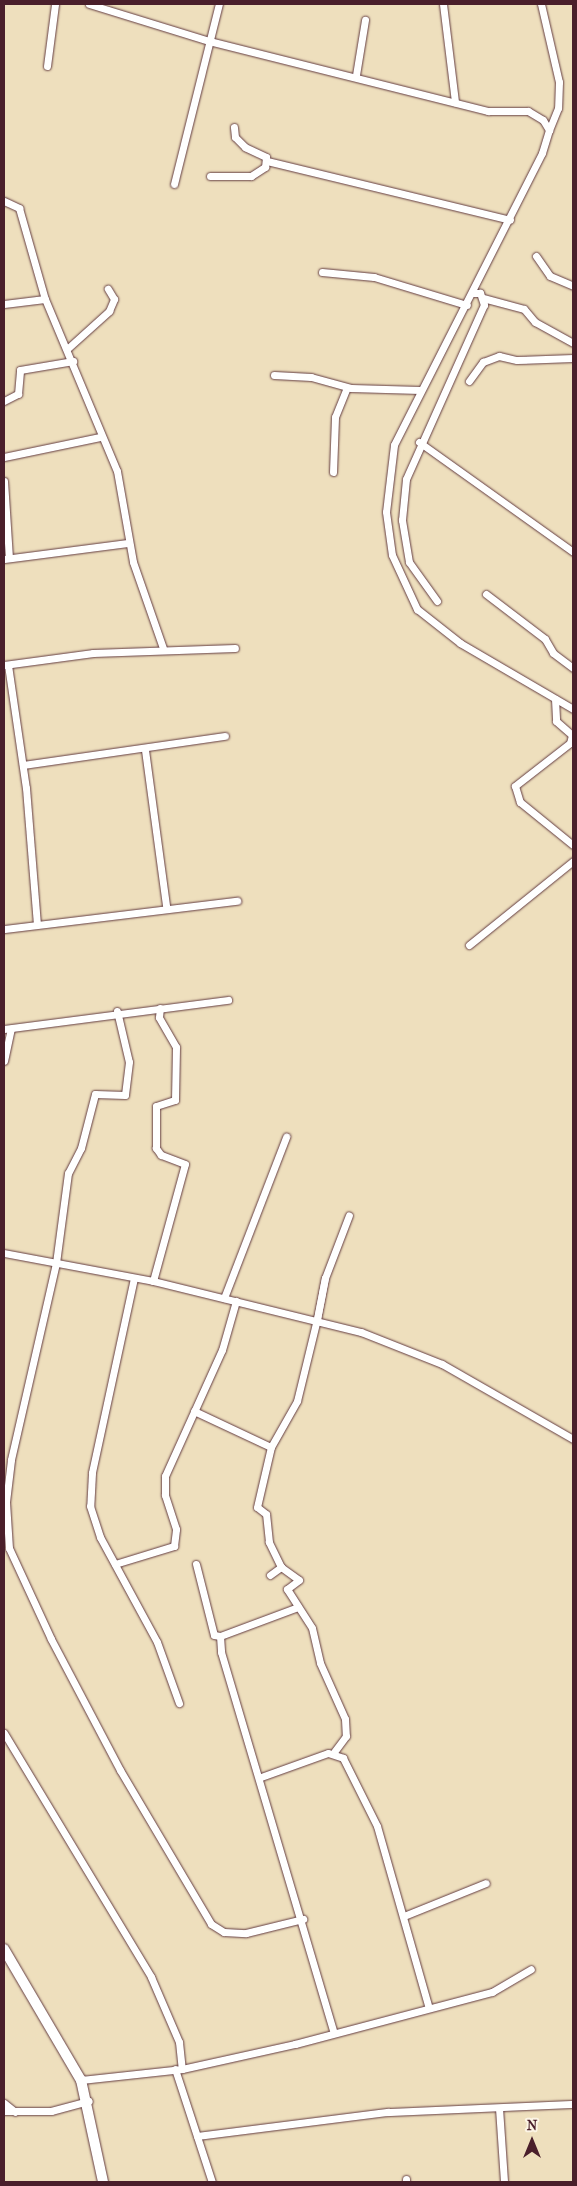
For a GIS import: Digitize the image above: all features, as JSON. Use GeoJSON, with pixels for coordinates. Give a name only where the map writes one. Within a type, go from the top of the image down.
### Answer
{"type":"FeatureCollection","features":[{"type":"Feature","properties":{"kind":"street"},"geometry":{"type":"LineString","coordinates":[[47,66],[55,4]]}},
{"type":"Feature","properties":{"kind":"street"},"geometry":{"type":"LineString","coordinates":[[89,4],[209,41],[356,75],[488,111],[534,113],[549,130]]}},
{"type":"Feature","properties":{"kind":"street"},"geometry":{"type":"LineString","coordinates":[[174,184],[220,4]]}},
{"type":"Feature","properties":{"kind":"street"},"geometry":{"type":"LineString","coordinates":[[443,4],[455,102]]}},
{"type":"Feature","properties":{"kind":"street"},"geometry":{"type":"LineString","coordinates":[[541,4],[559,82],[558,108],[510,220],[467,305],[420,390],[394,445],[386,519],[400,578],[412,603],[428,619],[573,709]]}},
{"type":"Feature","properties":{"kind":"street"},"geometry":{"type":"LineString","coordinates":[[356,75],[365,20]]}},
{"type":"Feature","properties":{"kind":"street"},"geometry":{"type":"LineString","coordinates":[[234,127],[235,138],[267,161],[510,220]]}},
{"type":"Feature","properties":{"kind":"street"},"geometry":{"type":"LineString","coordinates":[[210,176],[251,176],[267,161]]}},
{"type":"Feature","properties":{"kind":"street"},"geometry":{"type":"LineString","coordinates":[[4,201],[18,208],[45,299],[74,361],[100,436],[119,476],[128,543],[163,648]]}},
{"type":"Feature","properties":{"kind":"street"},"geometry":{"type":"LineString","coordinates":[[536,256],[550,276],[573,286]]}},
{"type":"Feature","properties":{"kind":"street"},"geometry":{"type":"LineString","coordinates":[[322,272],[374,277],[467,305]]}},
{"type":"Feature","properties":{"kind":"street"},"geometry":{"type":"LineString","coordinates":[[68,349],[109,312],[114,299],[108,289]]}},
{"type":"Feature","properties":{"kind":"street"},"geometry":{"type":"LineString","coordinates":[[473,293],[483,298],[524,309],[535,322],[573,343]]}},
{"type":"Feature","properties":{"kind":"street"},"geometry":{"type":"LineString","coordinates":[[437,601],[409,562],[402,520],[406,479],[419,442],[483,298]]}},
{"type":"Feature","properties":{"kind":"street"},"geometry":{"type":"LineString","coordinates":[[4,304],[45,299]]}},
{"type":"Feature","properties":{"kind":"street"},"geometry":{"type":"LineString","coordinates":[[469,382],[483,362],[499,356],[517,360],[573,358]]}},
{"type":"Feature","properties":{"kind":"street"},"geometry":{"type":"LineString","coordinates":[[4,401],[18,394],[20,370],[74,361]]}},
{"type":"Feature","properties":{"kind":"street"},"geometry":{"type":"LineString","coordinates":[[274,375],[311,377],[348,388],[420,390]]}},
{"type":"Feature","properties":{"kind":"street"},"geometry":{"type":"LineString","coordinates":[[333,472],[335,417],[348,388]]}},
{"type":"Feature","properties":{"kind":"street"},"geometry":{"type":"LineString","coordinates":[[4,457],[100,436]]}},
{"type":"Feature","properties":{"kind":"street"},"geometry":{"type":"LineString","coordinates":[[419,442],[573,552]]}},
{"type":"Feature","properties":{"kind":"street"},"geometry":{"type":"LineString","coordinates":[[4,481],[6,558],[128,543]]}},
{"type":"Feature","properties":{"kind":"street"},"geometry":{"type":"LineString","coordinates":[[486,594],[545,639],[553,653],[573,668]]}},
{"type":"Feature","properties":{"kind":"street"},"geometry":{"type":"LineString","coordinates":[[37,925],[23,765],[6,665],[163,648],[235,648]]}},
{"type":"Feature","properties":{"kind":"street"},"geometry":{"type":"LineString","coordinates":[[555,699],[556,721],[572,736],[570,743],[515,786],[520,802],[573,845]]}},
{"type":"Feature","properties":{"kind":"street"},"geometry":{"type":"LineString","coordinates":[[23,765],[145,750],[225,736]]}},
{"type":"Feature","properties":{"kind":"street"},"geometry":{"type":"LineString","coordinates":[[145,750],[166,906]]}},
{"type":"Feature","properties":{"kind":"street"},"geometry":{"type":"LineString","coordinates":[[469,945],[573,861]]}},
{"type":"Feature","properties":{"kind":"street"},"geometry":{"type":"LineString","coordinates":[[4,929],[166,906],[237,901]]}},
{"type":"Feature","properties":{"kind":"street"},"geometry":{"type":"LineString","coordinates":[[4,1061],[8,1029],[117,1011],[228,1000]]}},
{"type":"Feature","properties":{"kind":"street"},"geometry":{"type":"LineString","coordinates":[[152,1281],[185,1164],[160,1155],[156,1148],[156,1106],[174,1100],[176,1047],[160,1017],[160,1008]]}},
{"type":"Feature","properties":{"kind":"street"},"geometry":{"type":"LineString","coordinates":[[117,1011],[129,1062],[125,1095],[95,1094],[81,1148],[68,1173],[56,1263],[11,1460],[6,1502],[6,1548],[51,1639],[120,1770],[211,1924],[224,1932],[246,1933],[303,1920]]}},
{"type":"Feature","properties":{"kind":"street"},"geometry":{"type":"LineString","coordinates":[[224,1298],[286,1137]]}},
{"type":"Feature","properties":{"kind":"street"},"geometry":{"type":"LineString","coordinates":[[261,1777],[334,1753],[346,1736],[345,1719],[320,1664],[312,1628],[287,1589],[300,1580],[281,1567],[268,1542],[266,1514],[257,1507],[271,1448],[297,1401],[325,1278],[349,1215]]}},
{"type":"Feature","properties":{"kind":"street"},"geometry":{"type":"LineString","coordinates":[[4,1253],[152,1281],[317,1319],[442,1364],[573,1439]]}},
{"type":"Feature","properties":{"kind":"street"},"geometry":{"type":"LineString","coordinates":[[134,1278],[90,1490],[92,1517],[114,1564],[157,1642],[179,1703]]}},
{"type":"Feature","properties":{"kind":"street"},"geometry":{"type":"LineString","coordinates":[[114,1564],[174,1546],[176,1529],[165,1495],[165,1476],[222,1350],[236,1301]]}},
{"type":"Feature","properties":{"kind":"street"},"geometry":{"type":"LineString","coordinates":[[194,1411],[271,1448]]}},
{"type":"Feature","properties":{"kind":"street"},"geometry":{"type":"LineString","coordinates":[[196,1564],[214,1635],[220,1636],[298,1607]]}},
{"type":"Feature","properties":{"kind":"street"},"geometry":{"type":"LineString","coordinates":[[270,1575],[281,1567]]}},
{"type":"Feature","properties":{"kind":"street"},"geometry":{"type":"LineString","coordinates":[[220,1636],[231,1694],[261,1777],[334,2033]]}},
{"type":"Feature","properties":{"kind":"street"},"geometry":{"type":"LineString","coordinates":[[4,1733],[154,1983],[179,2042],[179,2069],[197,2136],[212,2182]]}},
{"type":"Feature","properties":{"kind":"street"},"geometry":{"type":"LineString","coordinates":[[334,1753],[343,1758],[367,1800],[404,1916],[429,2008]]}},
{"type":"Feature","properties":{"kind":"street"},"geometry":{"type":"LineString","coordinates":[[404,1916],[486,1883]]}},
{"type":"Feature","properties":{"kind":"street"},"geometry":{"type":"LineString","coordinates":[[4,1949],[81,2080],[88,2101],[103,2182]]}},
{"type":"Feature","properties":{"kind":"street"},"geometry":{"type":"LineString","coordinates":[[81,2080],[179,2069],[334,2033],[492,1992],[531,1969]]}},
{"type":"Feature","properties":{"kind":"street"},"geometry":{"type":"LineString","coordinates":[[4,2111],[51,2111],[88,2101]]}},
{"type":"Feature","properties":{"kind":"street"},"geometry":{"type":"LineString","coordinates":[[4,2103],[16,2112]]}},
{"type":"Feature","properties":{"kind":"street"},"geometry":{"type":"LineString","coordinates":[[197,2136],[388,2112],[573,2104]]}},
{"type":"Feature","properties":{"kind":"street"},"geometry":{"type":"LineString","coordinates":[[499,2108],[504,2182]]}}]}
